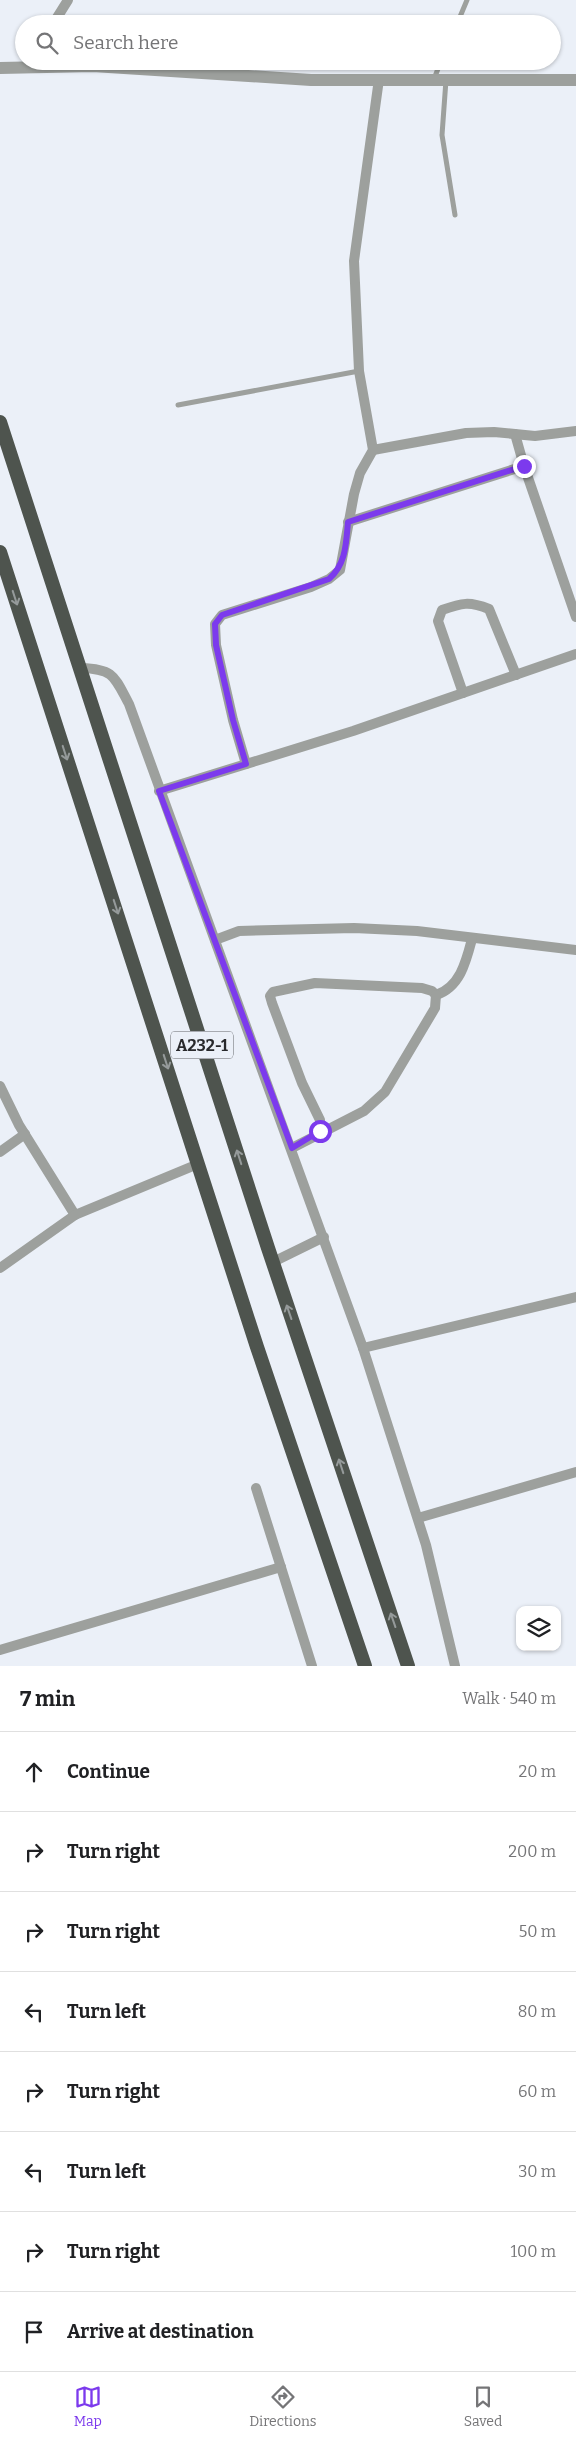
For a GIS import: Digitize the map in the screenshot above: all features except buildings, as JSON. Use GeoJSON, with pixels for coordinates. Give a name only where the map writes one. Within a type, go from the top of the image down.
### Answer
{"type":"FeatureCollection","features":[{"type":"Feature","properties":{"kind":"highway","name":"A232-1"},"geometry":{"type":"LineString","coordinates":[[0,422],[272,1262],[408,1666]]}},
{"type":"Feature","properties":{"kind":"highway","name":"A232-1"},"geometry":{"type":"LineString","coordinates":[[0,552],[198,1164],[365,1666]]}},
{"type":"Feature","properties":{"kind":"street"},"geometry":{"type":"LineString","coordinates":[[59,15],[68,0]]}},
{"type":"Feature","properties":{"kind":"street"},"geometry":{"type":"LineString","coordinates":[[0,68],[15,66]]}},
{"type":"Feature","properties":{"kind":"street"},"geometry":{"type":"LineString","coordinates":[[156,70],[311,80],[576,80]]}},
{"type":"Feature","properties":{"kind":"street"},"geometry":{"type":"LineString","coordinates":[[246,764],[233,720],[218,654],[215,624],[222,615],[329,579],[340,570],[345,551],[348,522],[360,473],[373,450],[359,371],[354,261],[379,79]]}},
{"type":"Feature","properties":{"kind":"street"},"geometry":{"type":"LineString","coordinates":[[373,450],[421,443],[466,433],[535,436],[576,431]]}},
{"type":"Feature","properties":{"kind":"street"},"geometry":{"type":"LineString","coordinates":[[515,434],[524,466],[576,616]]}},
{"type":"Feature","properties":{"kind":"street"},"geometry":{"type":"LineString","coordinates":[[348,522],[524,466]]}},
{"type":"Feature","properties":{"kind":"street"},"geometry":{"type":"LineString","coordinates":[[463,693],[438,621],[442,610],[450,607],[473,602],[489,610],[516,675]]}},
{"type":"Feature","properties":{"kind":"street"},"geometry":{"type":"LineString","coordinates":[[159,791],[353,732],[576,654]]}},
{"type":"Feature","properties":{"kind":"street"},"geometry":{"type":"LineString","coordinates":[[81,668],[101,669],[114,677],[129,704],[159,791],[292,1148],[363,1348],[418,1518],[454,1666]]}},
{"type":"Feature","properties":{"kind":"street"},"geometry":{"type":"LineString","coordinates":[[215,940],[239,931],[354,928],[417,931],[576,950]]}},
{"type":"Feature","properties":{"kind":"street"},"geometry":{"type":"LineString","coordinates":[[436,995],[453,986],[467,958],[472,939]]}},
{"type":"Feature","properties":{"kind":"street"},"geometry":{"type":"LineString","coordinates":[[320,1131],[320,1120],[302,1083],[272,1003],[270,996],[273,992],[315,983],[422,988],[432,991],[436,995]]}},
{"type":"Feature","properties":{"kind":"street"},"geometry":{"type":"LineString","coordinates":[[292,1148],[320,1131],[364,1111],[385,1092],[435,1008],[436,995]]}},
{"type":"Feature","properties":{"kind":"street"},"geometry":{"type":"LineString","coordinates":[[0,1086],[25,1134],[75,1214]]}},
{"type":"Feature","properties":{"kind":"street"},"geometry":{"type":"LineString","coordinates":[[0,1152],[25,1134]]}},
{"type":"Feature","properties":{"kind":"street"},"geometry":{"type":"LineString","coordinates":[[0,1268],[75,1214],[198,1164]]}},
{"type":"Feature","properties":{"kind":"street"},"geometry":{"type":"LineString","coordinates":[[272,1262],[324,1237]]}},
{"type":"Feature","properties":{"kind":"street"},"geometry":{"type":"LineString","coordinates":[[363,1348],[576,1297]]}},
{"type":"Feature","properties":{"kind":"street"},"geometry":{"type":"LineString","coordinates":[[418,1518],[576,1472]]}},
{"type":"Feature","properties":{"kind":"street"},"geometry":{"type":"LineString","coordinates":[[256,1488],[312,1666]]}},
{"type":"Feature","properties":{"kind":"street"},"geometry":{"type":"LineString","coordinates":[[0,1650],[281,1568]]}},
{"type":"Feature","properties":{"kind":"lane"},"geometry":{"type":"LineString","coordinates":[[460,15],[466,0]]}},
{"type":"Feature","properties":{"kind":"lane"},"geometry":{"type":"LineString","coordinates":[[440,70],[442,135],[455,215]]}},
{"type":"Feature","properties":{"kind":"lane"},"geometry":{"type":"LineString","coordinates":[[178,405],[359,371]]}},
{"type":"Feature","properties":{"kind":"route"},"geometry":{"type":"LineString","coordinates":[[320,1131],[292,1148],[159,791],[246,764],[233,720],[216,645],[215,624],[222,615],[311,587],[329,579],[340,570],[345,551],[348,522],[524,466]]}}]}
